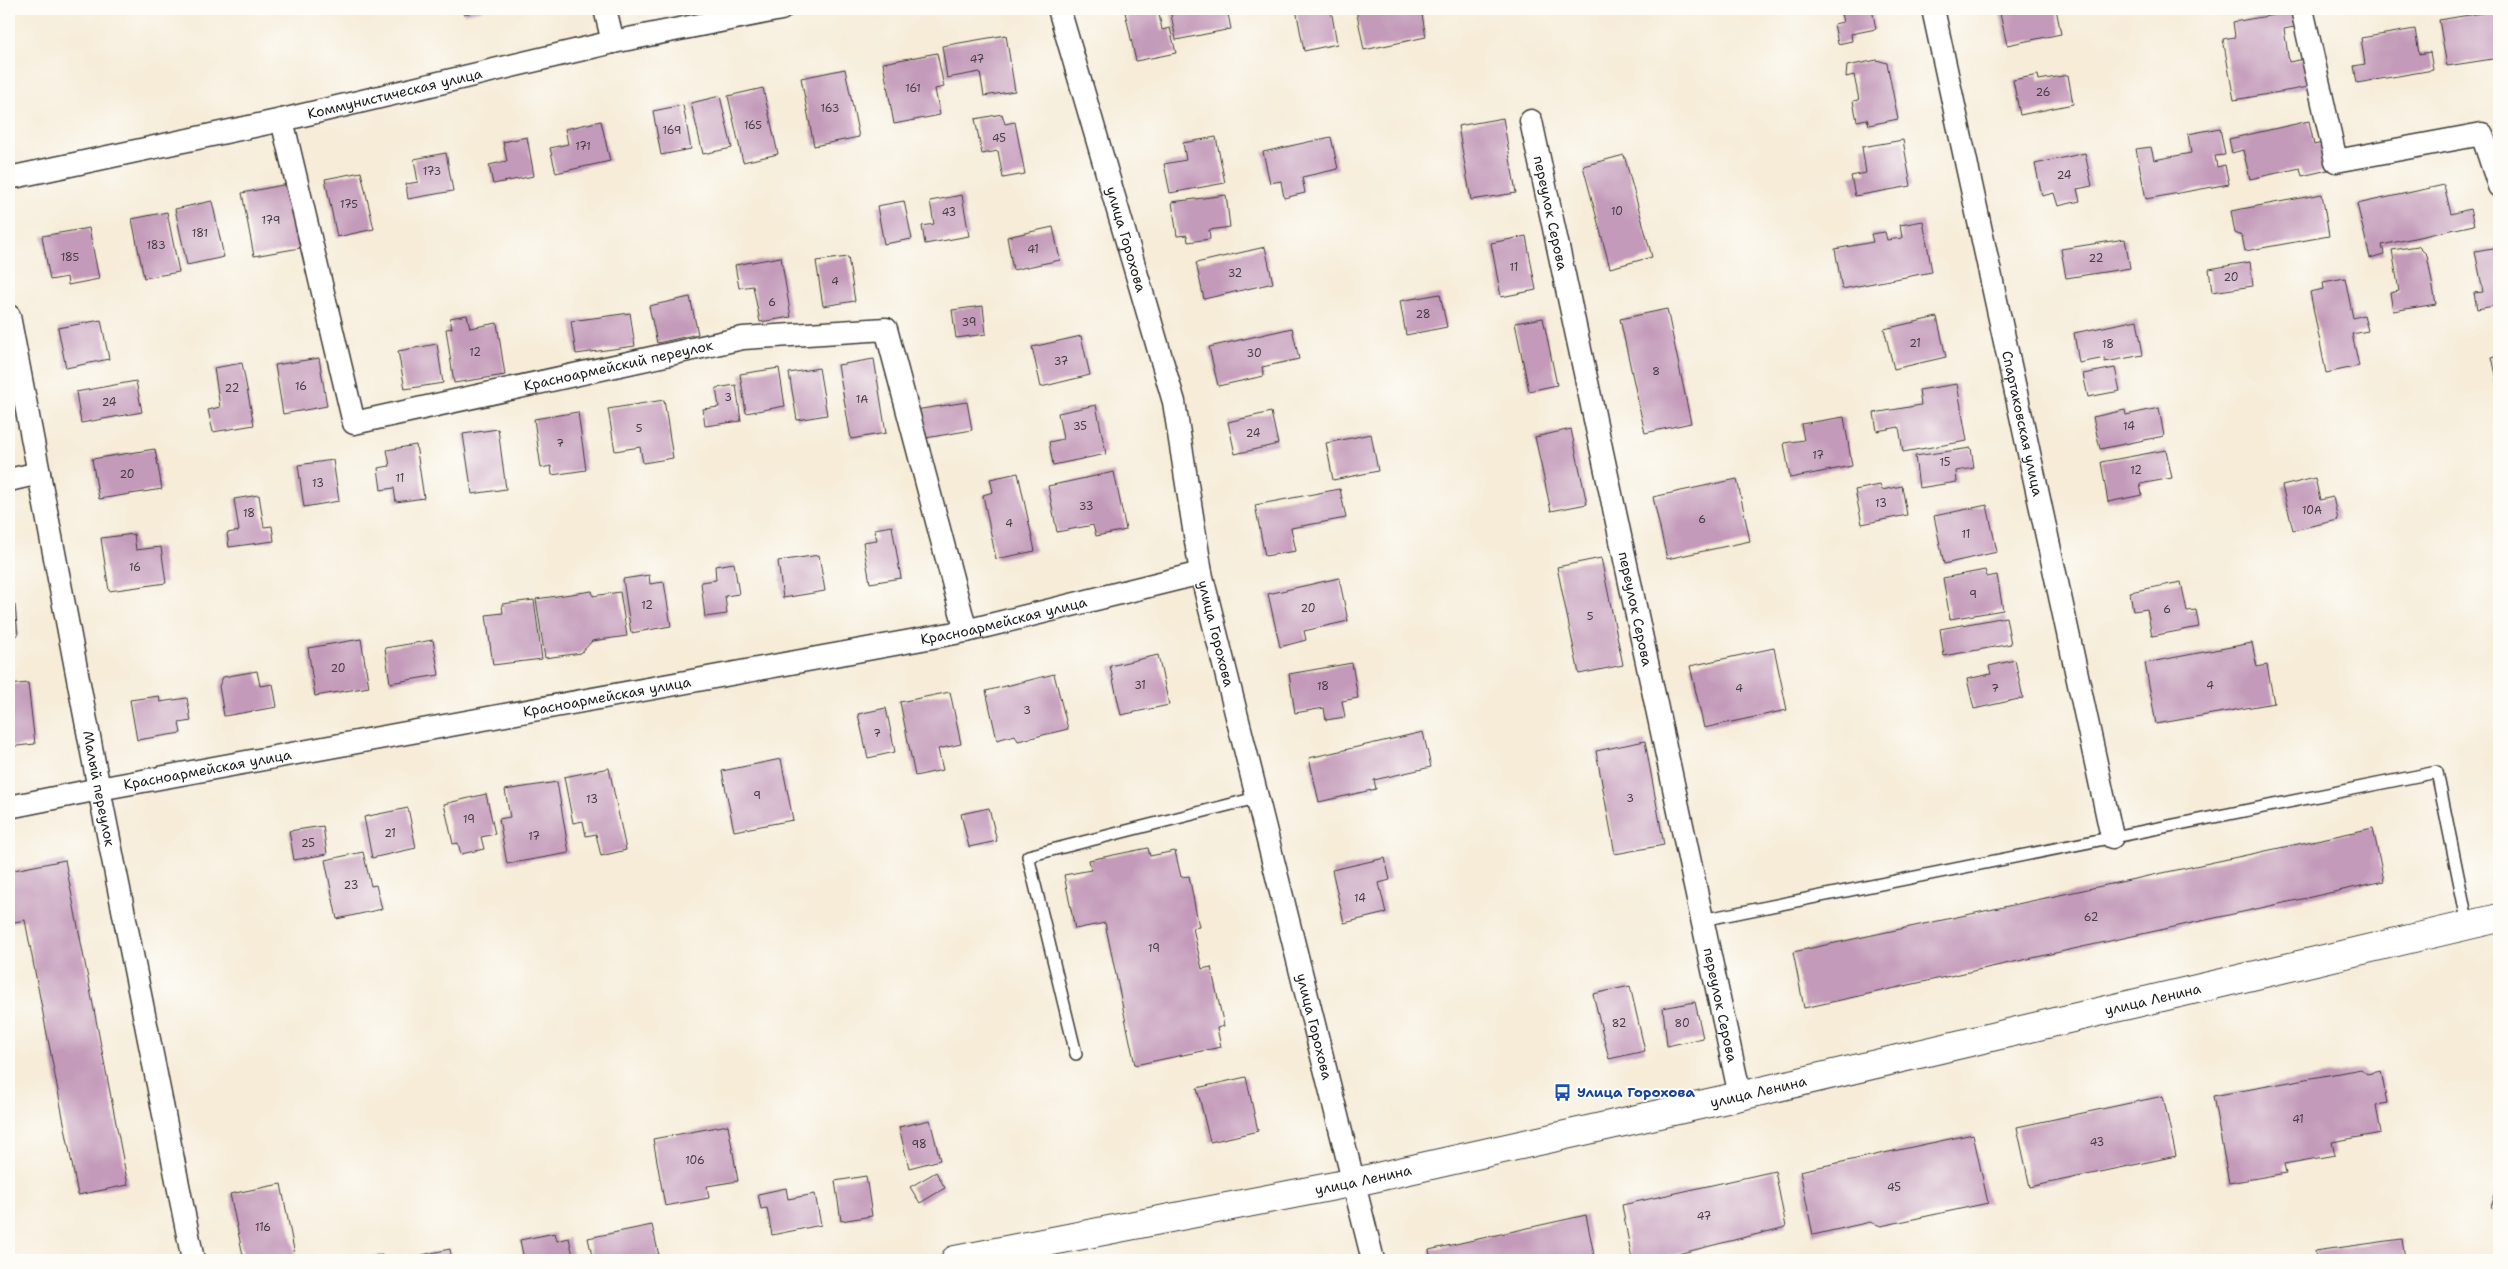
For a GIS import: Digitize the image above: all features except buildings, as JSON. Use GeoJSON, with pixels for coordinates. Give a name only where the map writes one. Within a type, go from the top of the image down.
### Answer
{"type":"FeatureCollection","features":[{"type":"Feature","properties":{"kind":"street"},"geometry":{"type":"LineString","coordinates":[[605,9],[613,42]]}},
{"type":"Feature","properties":{"kind":"street","name":"Коммунистическая улица"},"geometry":{"type":"LineString","coordinates":[[9,178],[282,120],[613,42],[781,9]]}},
{"type":"Feature","properties":{"kind":"street","name":"улица Горохова"},"geometry":{"type":"LineString","coordinates":[[1059,9],[1174,402],[1201,573],[1373,1260]]}},
{"type":"Feature","properties":{"kind":"street","name":"Спартаковская улица"},"geometry":{"type":"LineString","coordinates":[[1933,9],[2112,837]]}},
{"type":"Feature","properties":{"kind":"street"},"geometry":{"type":"LineString","coordinates":[[2302,9],[2336,161],[2482,134],[2499,186]]}},
{"type":"Feature","properties":{"kind":"street","name":"Красноармейский переулок"},"geometry":{"type":"LineString","coordinates":[[282,120],[354,424],[743,338],[886,329],[966,631]]}},
{"type":"Feature","properties":{"kind":"street","name":"переулок Серова"},"geometry":{"type":"LineString","coordinates":[[1531,121],[1740,1096]]}},
{"type":"Feature","properties":{"kind":"street","name":"Малый переулок"},"geometry":{"type":"LineString","coordinates":[[9,316],[99,789],[194,1260]]}},
{"type":"Feature","properties":{"kind":"street"},"geometry":{"type":"LineString","coordinates":[[9,480],[39,473]]}},
{"type":"Feature","properties":{"kind":"street","name":"Красноармейская улица"},"geometry":{"type":"LineString","coordinates":[[9,807],[966,631],[1201,573]]}},
{"type":"Feature","properties":{"kind":"street","name":"улица Ленина"},"geometry":{"type":"LineString","coordinates":[[955,1260],[1355,1182],[1740,1096],[2499,918]]}},
{"type":"Feature","properties":{"kind":"lane"},"geometry":{"type":"LineString","coordinates":[[1702,920],[2437,772],[2468,925]]}},
{"type":"Feature","properties":{"kind":"lane"},"geometry":{"type":"LineString","coordinates":[[1076,1054],[1028,856],[1256,798]]}},
{"type":"Feature","properties":{"kind":"place","name":"Улица Горохова"},"geometry":{"type":"Point","coordinates":[1563,1092]}}]}
